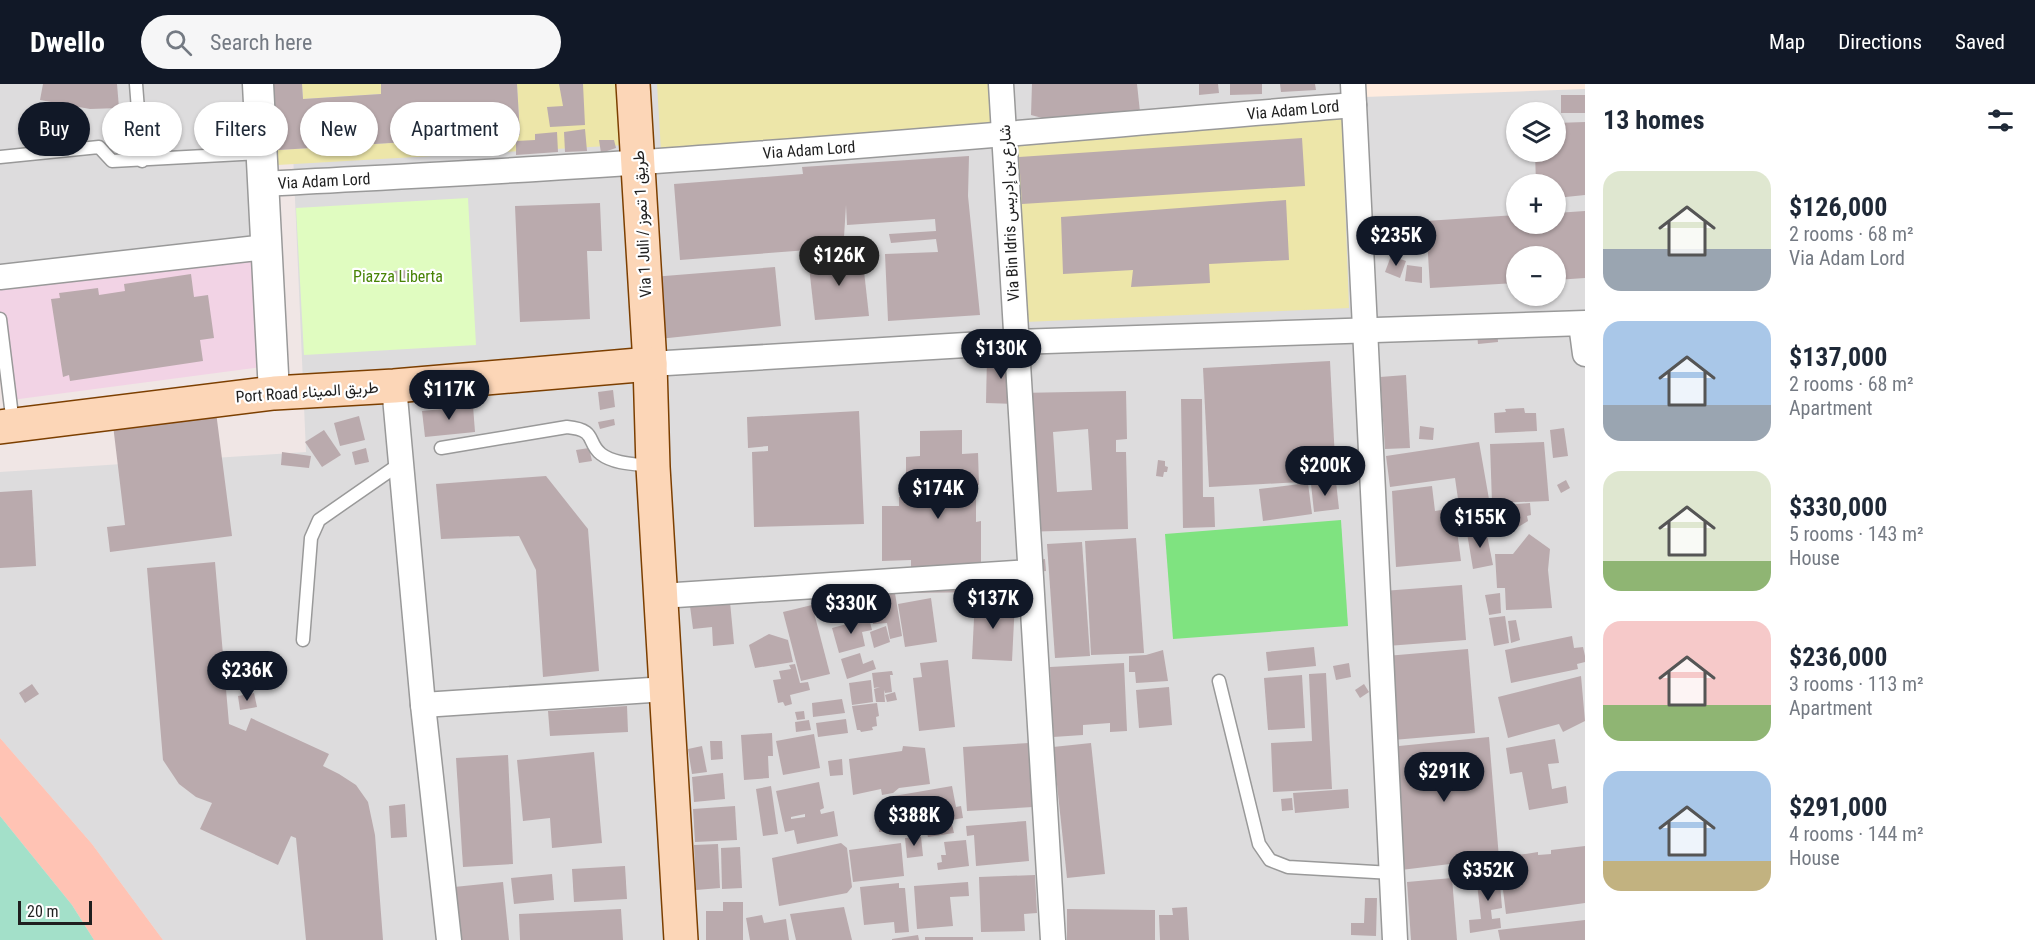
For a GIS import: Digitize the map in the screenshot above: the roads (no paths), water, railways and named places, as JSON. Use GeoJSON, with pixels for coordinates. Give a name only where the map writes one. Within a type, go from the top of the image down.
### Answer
{"type":"FeatureCollection","features":[{"type":"Feature","properties":{"kind":"main road","name":"Via 1 Juli / طريق 1 تموز"},"geometry":{"type":"LineString","coordinates":[[633,84],[681,940]]}},
{"type":"Feature","properties":{"kind":"main road","name":"Port Road طريق الميناء"},"geometry":{"type":"LineString","coordinates":[[7,426],[274,393],[393,386],[650,364]]}},
{"type":"Feature","properties":{"kind":"street"},"geometry":{"type":"LineString","coordinates":[[258,84],[259,102]]}},
{"type":"Feature","properties":{"kind":"street","name":"Via Bin Idris شارع بن إدريس"},"geometry":{"type":"LineString","coordinates":[[1001,84],[1053,940]]}},
{"type":"Feature","properties":{"kind":"street"},"geometry":{"type":"LineString","coordinates":[[1353,95],[1395,940]]}},
{"type":"Feature","properties":{"kind":"street","name":"Via Adam Lord"},"geometry":{"type":"LineString","coordinates":[[263,184],[639,163],[1004,136],[1353,95]]}},
{"type":"Feature","properties":{"kind":"street"},"geometry":{"type":"LineString","coordinates":[[262,156],[274,393]]}},
{"type":"Feature","properties":{"kind":"street"},"geometry":{"type":"LineString","coordinates":[[0,277],[266,248]]}},
{"type":"Feature","properties":{"kind":"street"},"geometry":{"type":"LineString","coordinates":[[650,364],[1016,342],[1583,324],[1585,354]]}},
{"type":"Feature","properties":{"kind":"street"},"geometry":{"type":"LineString","coordinates":[[393,386],[423,705],[449,940]]}},
{"type":"Feature","properties":{"kind":"street"},"geometry":{"type":"LineString","coordinates":[[661,596],[1030,572]]}},
{"type":"Feature","properties":{"kind":"street"},"geometry":{"type":"LineString","coordinates":[[423,705],[666,689]]}},
{"type":"Feature","properties":{"kind":"lane"},"geometry":{"type":"LineString","coordinates":[[136,84],[142,161]]}},
{"type":"Feature","properties":{"kind":"lane"},"geometry":{"type":"LineString","coordinates":[[0,157],[99,147],[112,161],[217,156]]}},
{"type":"Feature","properties":{"kind":"lane"},"geometry":{"type":"LineString","coordinates":[[0,319],[7,426]]}},
{"type":"Feature","properties":{"kind":"lane"},"geometry":{"type":"LineString","coordinates":[[441,448],[567,427],[579,428],[589,434],[600,454],[615,460],[653,467]]}},
{"type":"Feature","properties":{"kind":"lane"},"geometry":{"type":"LineString","coordinates":[[303,640],[311,538],[319,520],[401,463]]}},
{"type":"Feature","properties":{"kind":"lane"},"geometry":{"type":"LineString","coordinates":[[1219,681],[1259,844],[1270,860],[1288,867],[1392,873]]}},
{"type":"Feature","properties":{"kind":"park label","name":"Piazza Liberta"},"geometry":{"type":"Point","coordinates":[398,276]}}]}
